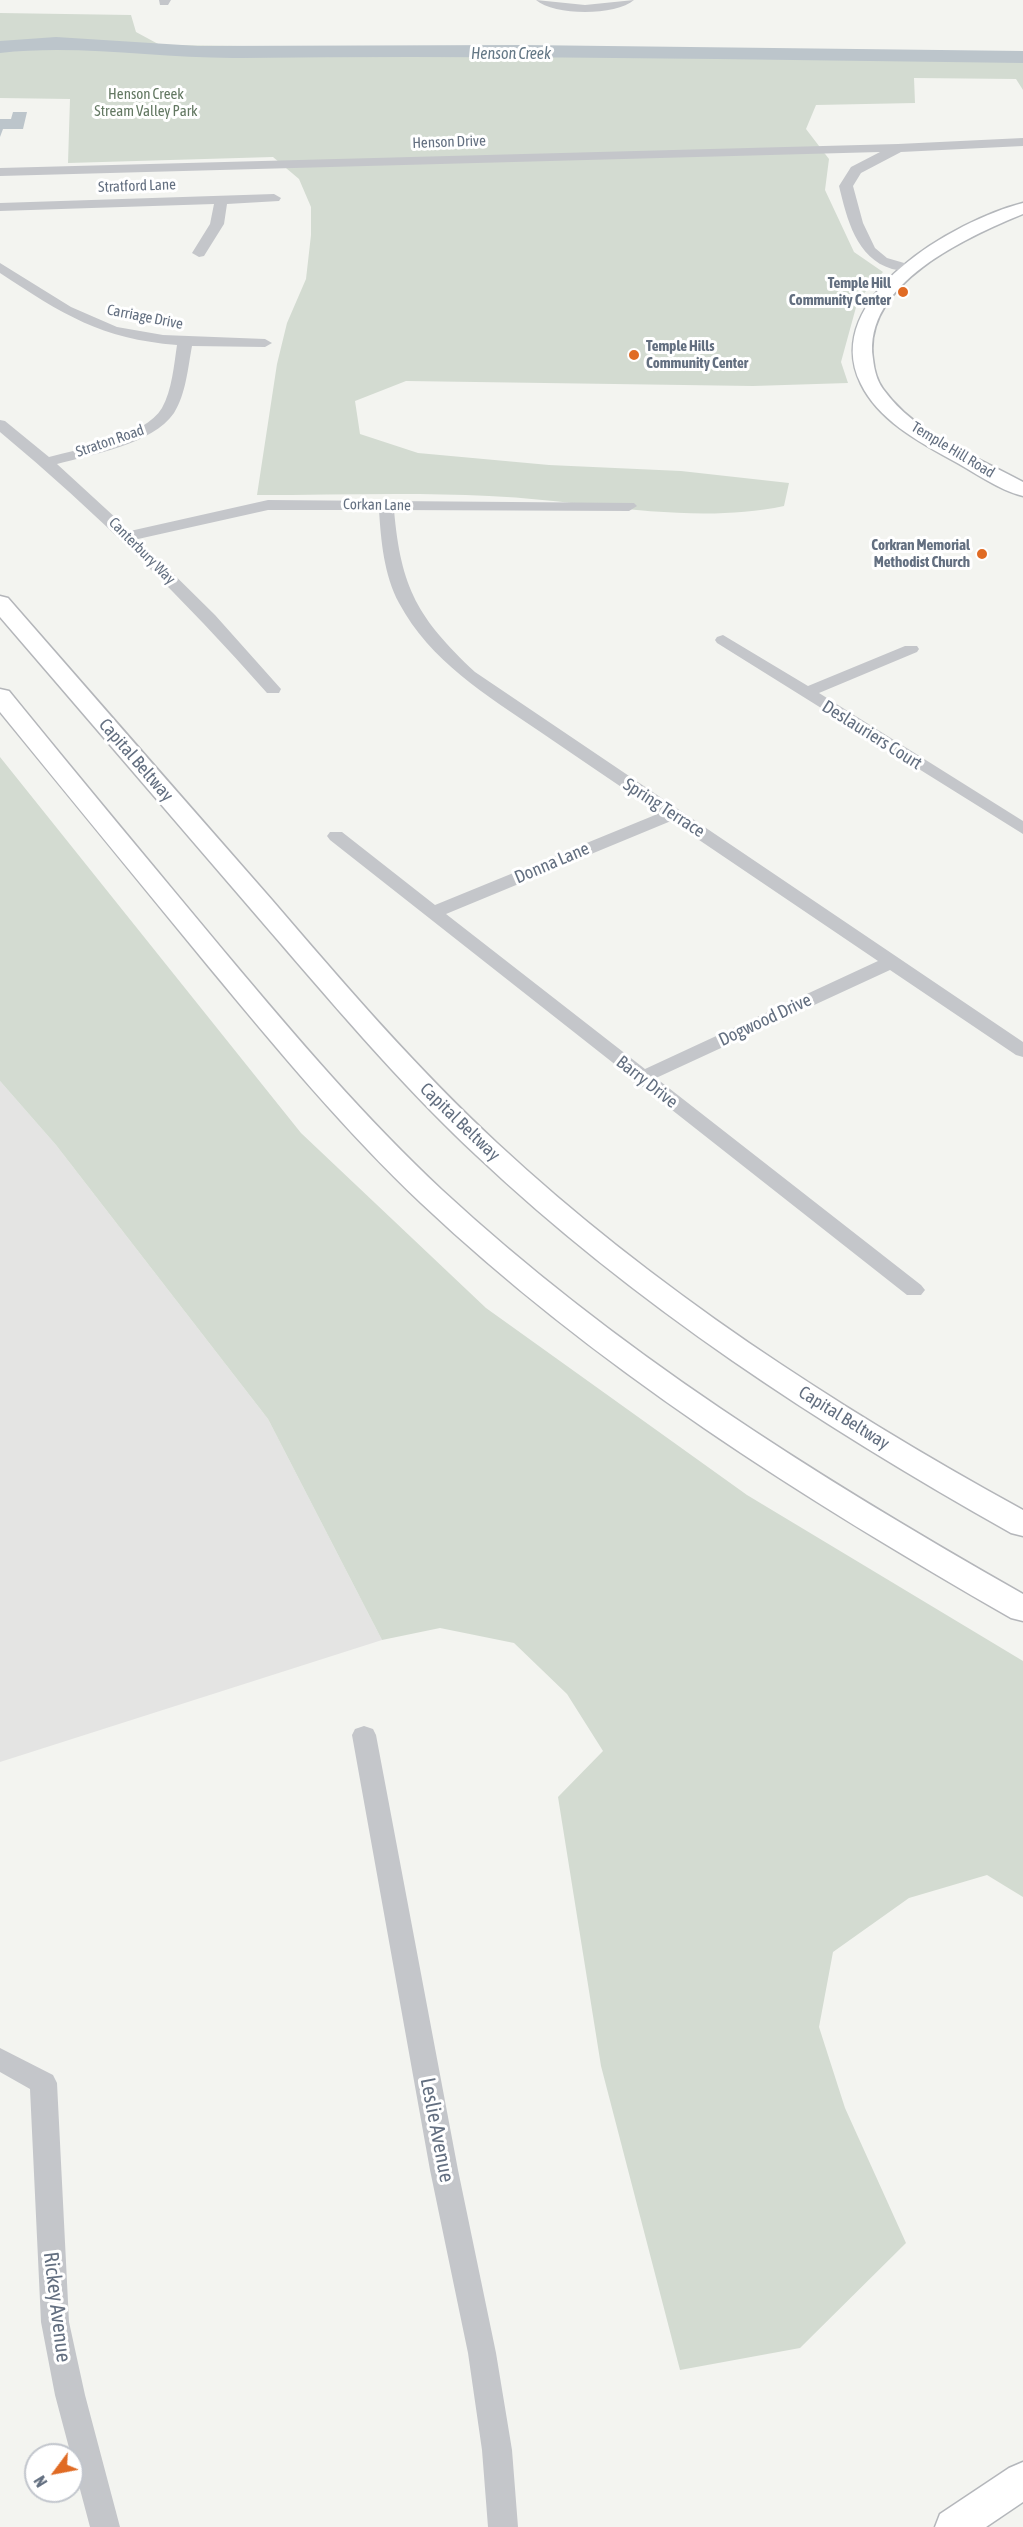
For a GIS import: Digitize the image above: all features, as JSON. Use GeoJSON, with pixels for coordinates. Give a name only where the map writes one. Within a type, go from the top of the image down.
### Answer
{"type":"FeatureCollection","features":[{"type":"Feature","properties":{"kind":"highway","name":"Capital Beltway"},"geometry":{"type":"LineString","coordinates":[[0,603],[375,1036],[432,1097],[506,1167],[649,1285],[729,1342],[893,1449],[1023,1524]]}},
{"type":"Feature","properties":{"kind":"highway"},"geometry":{"type":"LineString","coordinates":[[0,696],[299,1058],[358,1123],[480,1239],[577,1320],[658,1382],[856,1513],[1023,1610]]}},
{"type":"Feature","properties":{"kind":"main road","name":"Temple Hill Road"},"geometry":{"type":"LineString","coordinates":[[1020,211],[943,245],[906,268],[884,295],[862,337],[865,374],[876,393],[911,426],[1023,490]]}},
{"type":"Feature","properties":{"kind":"main road"},"geometry":{"type":"LineString","coordinates":[[954,2527],[1023,2480]]}},
{"type":"Feature","properties":{"kind":"street"},"geometry":{"type":"LineString","coordinates":[[542,0],[561,6],[589,8],[628,0]]}},
{"type":"Feature","properties":{"kind":"street","name":"Henson Drive"},"geometry":{"type":"LineString","coordinates":[[0,172],[898,148],[1023,142]]}},
{"type":"Feature","properties":{"kind":"street"},"geometry":{"type":"LineString","coordinates":[[832,148],[846,186],[851,208],[870,251],[886,262],[906,268]]}},
{"type":"Feature","properties":{"kind":"street"},"geometry":{"type":"LineString","coordinates":[[846,186],[856,170],[898,148]]}},
{"type":"Feature","properties":{"kind":"street","name":"Stratford Lane"},"geometry":{"type":"LineString","coordinates":[[0,207],[274,198]]}},
{"type":"Feature","properties":{"kind":"street"},"geometry":{"type":"LineString","coordinates":[[199,254],[217,224],[221,200]]}},
{"type":"Feature","properties":{"kind":"street","name":"Carriage Drive"},"geometry":{"type":"LineString","coordinates":[[0,267],[66,311],[104,327],[185,342],[265,343]]}},
{"type":"Feature","properties":{"kind":"street","name":"Straton Road"},"geometry":{"type":"LineString","coordinates":[[47,462],[123,439],[154,425],[170,406],[185,342]]}},
{"type":"Feature","properties":{"kind":"street","name":"Canterbury Way"},"geometry":{"type":"LineString","coordinates":[[0,424],[47,462],[129,536],[227,637],[273,689]]}},
{"type":"Feature","properties":{"kind":"street","name":"Corkan Lane"},"geometry":{"type":"LineString","coordinates":[[129,536],[268,505],[628,506]]}},
{"type":"Feature","properties":{"kind":"street","name":"Spring Terrace"},"geometry":{"type":"LineString","coordinates":[[386,505],[392,559],[399,588],[413,617],[440,649],[469,676],[670,814],[710,838],[889,963],[1023,1051]]}},
{"type":"Feature","properties":{"kind":"street","name":"Deslauriers Court"},"geometry":{"type":"LineString","coordinates":[[723,639],[1023,829]]}},
{"type":"Feature","properties":{"kind":"street"},"geometry":{"type":"LineString","coordinates":[[806,693],[911,649]]}},
{"type":"Feature","properties":{"kind":"street","name":"Donna Lane"},"geometry":{"type":"LineString","coordinates":[[434,912],[670,814]]}},
{"type":"Feature","properties":{"kind":"street","name":"Barry Drive"},"geometry":{"type":"LineString","coordinates":[[336,836],[640,1078],[914,1290]]}},
{"type":"Feature","properties":{"kind":"street","name":"Dogwood Drive"},"geometry":{"type":"LineString","coordinates":[[640,1078],[889,963]]}},
{"type":"Feature","properties":{"kind":"street","name":"Leslie Avenue"},"geometry":{"type":"LineString","coordinates":[[364,1735],[444,2170],[482,2353],[497,2450],[503,2527]]}},
{"type":"Feature","properties":{"kind":"street","name":"Rickey Avenue"},"geometry":{"type":"LineString","coordinates":[[0,2059],[43,2083],[56,2322],[70,2395],[105,2527]]}},
{"type":"Feature","properties":{"kind":"shaded area"},"geometry":{"type":"Polygon","coordinates":[[[13,112],[27,112],[23,129],[3,129],[0,137],[0,119],[11,119],[13,112]]]}},
{"type":"Feature","properties":{"kind":"shaded area"},"geometry":{"type":"Polygon","coordinates":[[[0,1081],[56,1145],[268,1419],[382,1640],[0,1762],[0,1081]]]}},
{"type":"Feature","properties":{"kind":"green space","name":"Henson Creek Stream Valley Park"},"geometry":{"type":"Polygon","coordinates":[[[0,13],[131,15],[136,32],[160,45],[575,50],[575,57],[1023,57],[1023,90],[1016,79],[914,78],[915,103],[816,105],[806,129],[829,159],[825,190],[854,252],[883,272],[858,300],[841,362],[848,383],[753,386],[406,381],[355,401],[360,434],[418,453],[549,465],[681,471],[789,483],[784,506],[748,511],[674,513],[489,496],[257,495],[277,364],[287,323],[306,279],[311,235],[311,207],[299,179],[273,157],[68,163],[70,99],[0,98],[0,13]]]}},
{"type":"Feature","properties":{"kind":"green space"},"geometry":{"type":"Polygon","coordinates":[[[0,757],[301,1133],[486,1308],[747,1495],[1023,1661],[1023,1897],[987,1875],[909,1898],[833,1952],[819,2027],[845,2108],[906,2243],[800,2348],[680,2370],[601,2066],[558,1797],[603,1751],[567,1694],[514,1643],[440,1628],[382,1640],[268,1419],[56,1145],[0,1081],[0,757]]]}},
{"type":"Feature","properties":{"kind":"waterway","name":"Henson Creek"},"geometry":{"type":"LineString","coordinates":[[0,47],[56,43],[198,52],[524,51],[1023,57]]}},
{"type":"Feature","properties":{"kind":"place","name":"Temple Hill Community Center"},"geometry":{"type":"Point","coordinates":[903,292]}},
{"type":"Feature","properties":{"kind":"place","name":"Temple Hills Community Center"},"geometry":{"type":"Point","coordinates":[634,355]}},
{"type":"Feature","properties":{"kind":"place","name":"Corkran Memorial Methodist Church"},"geometry":{"type":"Point","coordinates":[982,554]}}]}
